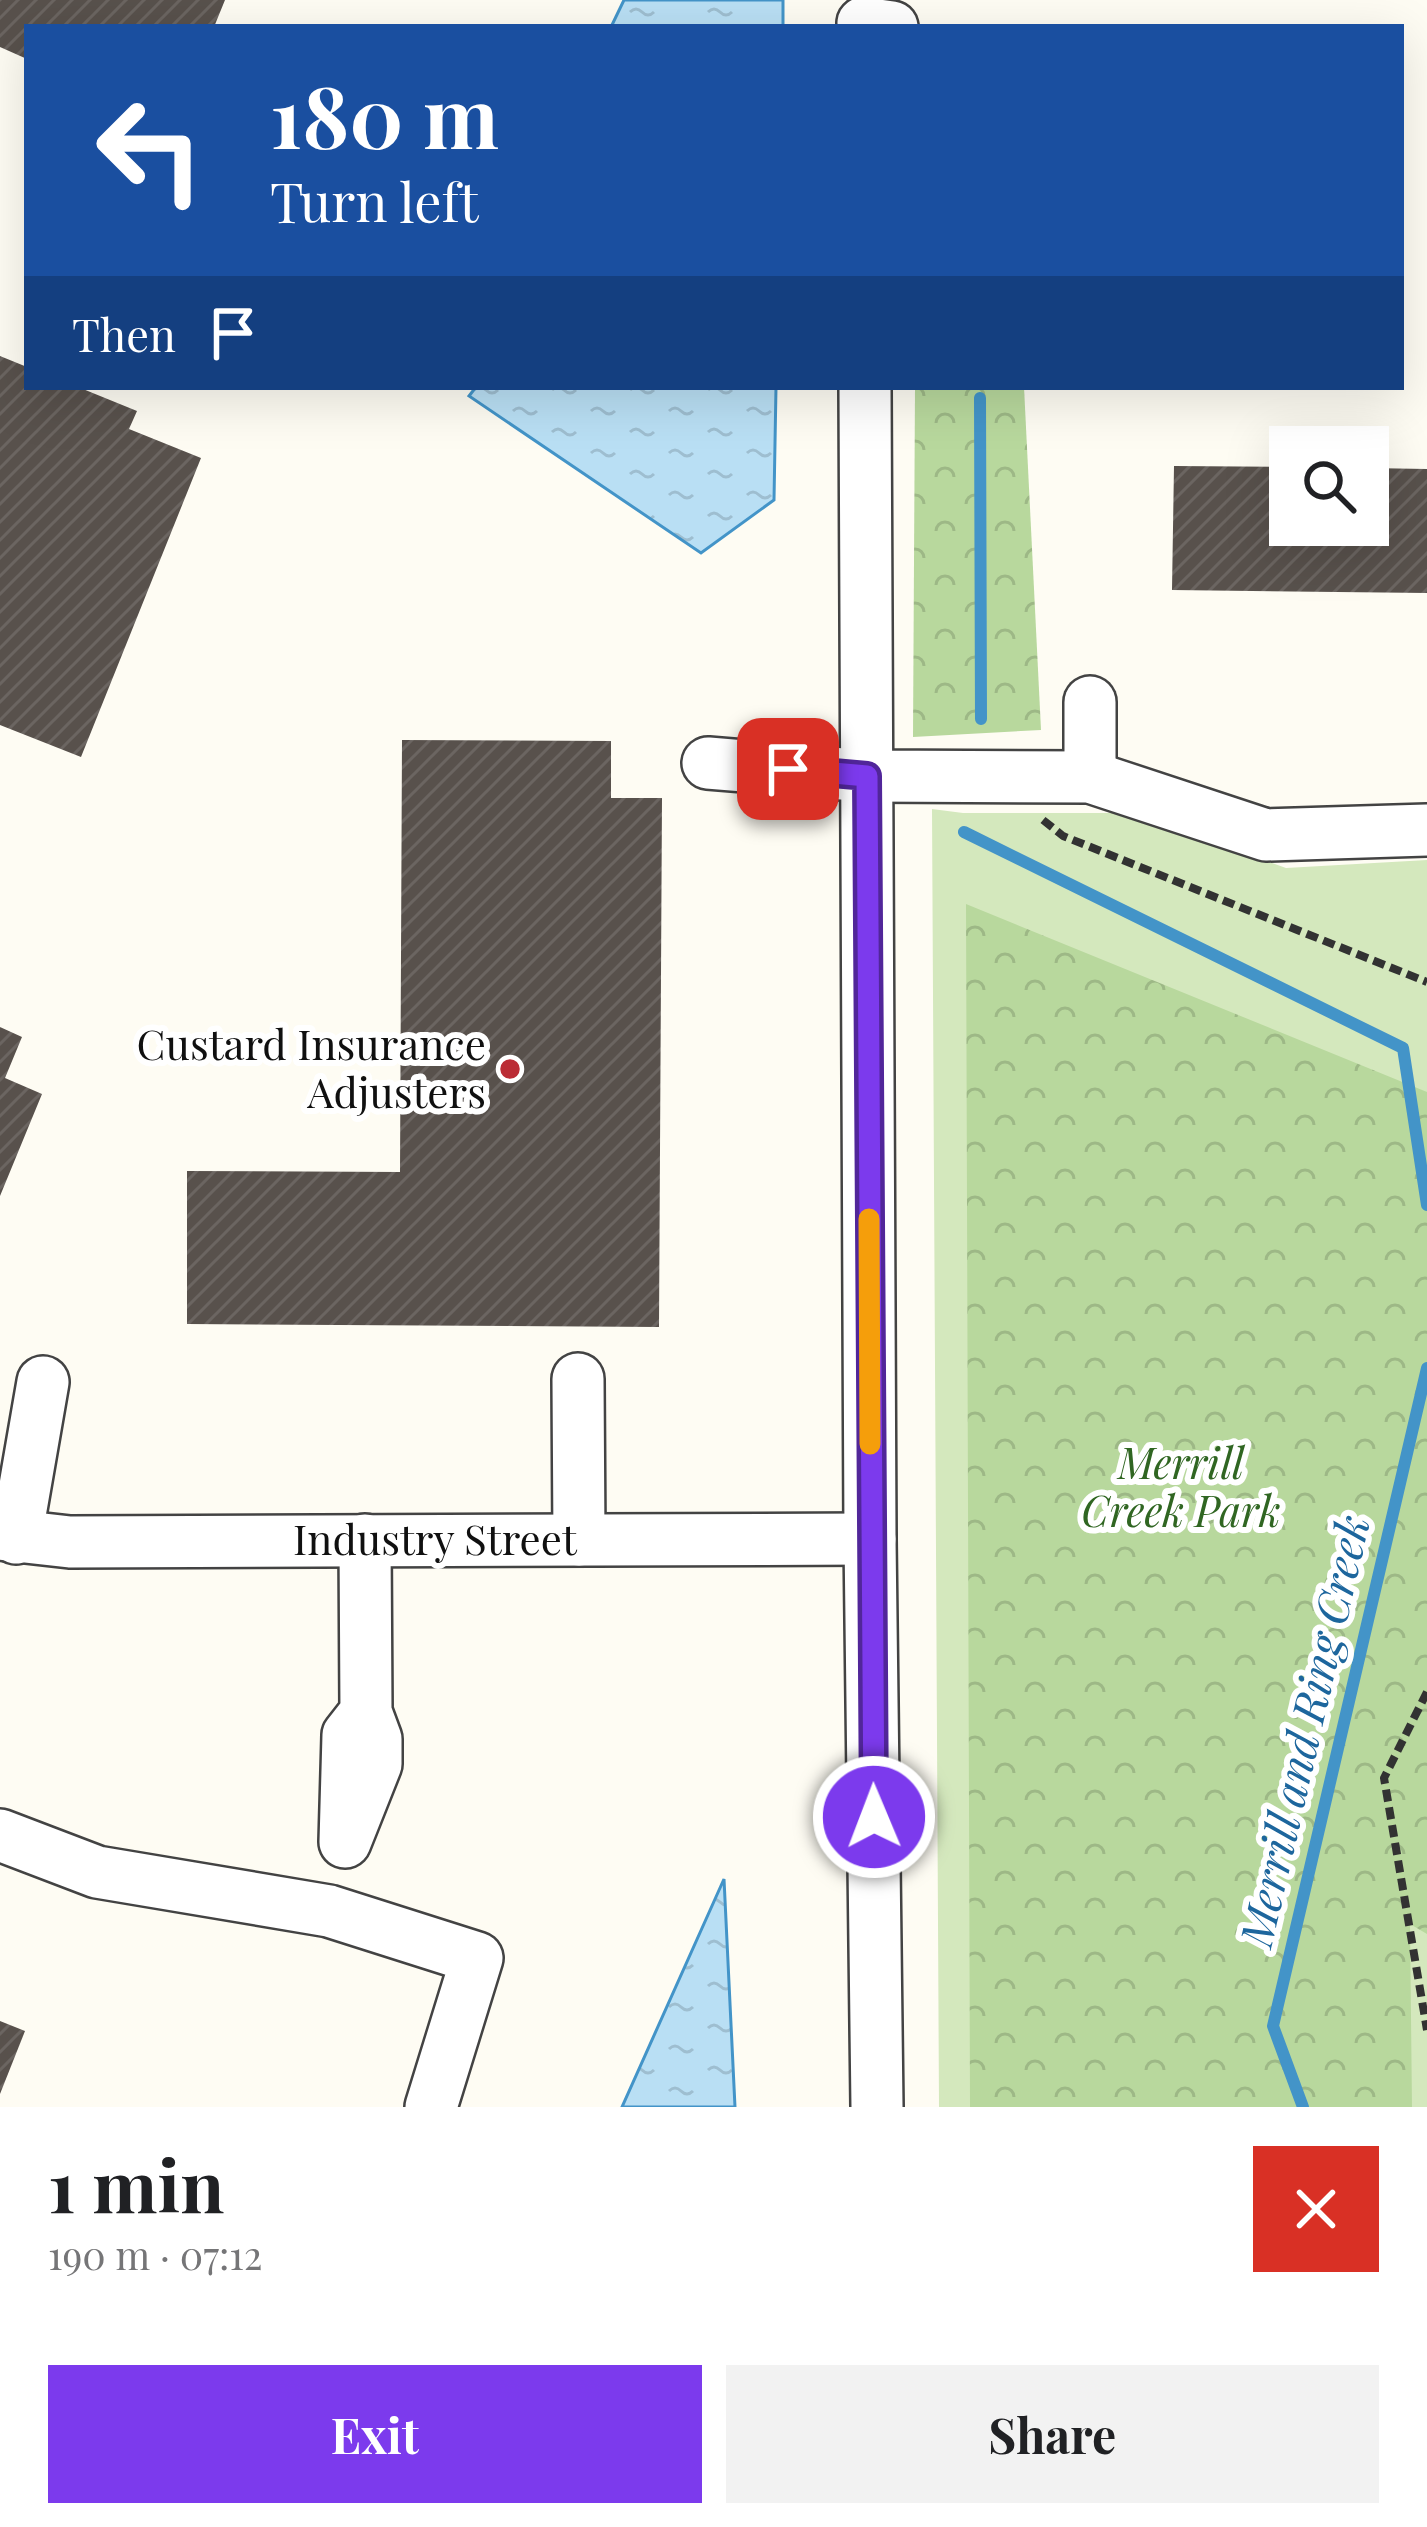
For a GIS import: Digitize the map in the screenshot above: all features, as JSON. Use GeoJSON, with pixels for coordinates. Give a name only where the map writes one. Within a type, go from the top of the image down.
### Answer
{"type":"FeatureCollection","features":[{"type":"Feature","properties":{"kind":"street"},"geometry":{"type":"LineString","coordinates":[[865,390],[877,2107]]}},
{"type":"Feature","properties":{"kind":"street"},"geometry":{"type":"LineString","coordinates":[[1090,702],[1090,777]]}},
{"type":"Feature","properties":{"kind":"street"},"geometry":{"type":"LineString","coordinates":[[708,763],[867,776],[1090,777],[1266,835],[1427,830]]}},
{"type":"Feature","properties":{"kind":"street"},"geometry":{"type":"LineString","coordinates":[[578,1379],[579,1540]]}},
{"type":"Feature","properties":{"kind":"street"},"geometry":{"type":"LineString","coordinates":[[8,1536],[43,1382]]}},
{"type":"Feature","properties":{"kind":"street","name":"Industry Street"},"geometry":{"type":"LineString","coordinates":[[8,1536],[70,1542],[870,1539]]}},
{"type":"Feature","properties":{"kind":"street"},"geometry":{"type":"LineString","coordinates":[[329,1911],[345,1842],[348,1735],[366,1712],[364,1540]]}},
{"type":"Feature","properties":{"kind":"street"},"geometry":{"type":"LineString","coordinates":[[0,1835],[98,1872],[329,1911],[477,1958],[431,2107]]}},
{"type":"Feature","properties":{"kind":"path"},"geometry":{"type":"LineString","coordinates":[[991,777],[1063,836],[1427,982]]}},
{"type":"Feature","properties":{"kind":"path"},"geometry":{"type":"LineString","coordinates":[[1427,1692],[1384,1778],[1427,2030]]}},
{"type":"Feature","properties":{"kind":"green space"},"geometry":{"type":"Polygon","coordinates":[[[915,390],[1024,390],[1041,730],[913,737],[915,390]]]}},
{"type":"Feature","properties":{"kind":"green space","name":"Merrill Creek Park"},"geometry":{"type":"Polygon","coordinates":[[[932,809],[1130,813],[1286,868],[1427,860],[1427,2107],[939,2107],[932,809]]]}},
{"type":"Feature","properties":{"kind":"green space","name":"Merrill Creek Park"},"geometry":{"type":"Polygon","coordinates":[[[966,904],[1427,1092],[1427,1934],[1410,1924],[1412,2107],[970,2107],[966,904]]]}},
{"type":"Feature","properties":{"kind":"water"},"geometry":{"type":"Polygon","coordinates":[[[624,0],[783,0],[783,24],[612,24],[624,0]]]}},
{"type":"Feature","properties":{"kind":"water"},"geometry":{"type":"Polygon","coordinates":[[[474,390],[776,390],[774,500],[701,553],[469,396],[474,390]]]}},
{"type":"Feature","properties":{"kind":"water"},"geometry":{"type":"Polygon","coordinates":[[[724,1879],[735,2107],[622,2107],[724,1879]]]}},
{"type":"Feature","properties":{"kind":"building"},"geometry":{"type":"Polygon","coordinates":[[[0,0],[225,0],[215,24],[24,24],[24,58],[0,47],[0,0]]]}},
{"type":"Feature","properties":{"kind":"building"},"geometry":{"type":"Polygon","coordinates":[[[0,356],[24,366],[24,390],[85,390],[137,411],[129,429],[201,458],[81,757],[0,725],[0,356]]]}},
{"type":"Feature","properties":{"kind":"building"},"geometry":{"type":"Polygon","coordinates":[[[1174,466],[1269,467],[1269,546],[1389,546],[1389,468],[1427,469],[1427,593],[1172,590],[1174,466]]]}},
{"type":"Feature","properties":{"kind":"building"},"geometry":{"type":"Polygon","coordinates":[[[402,740],[611,741],[611,798],[662,798],[659,1327],[187,1324],[187,1171],[400,1172],[402,740]]]}},
{"type":"Feature","properties":{"kind":"building"},"geometry":{"type":"Polygon","coordinates":[[[0,1027],[22,1037],[5,1078],[42,1094],[0,1196],[0,1027]]]}},
{"type":"Feature","properties":{"kind":"building"},"geometry":{"type":"Polygon","coordinates":[[[0,2021],[25,2031],[0,2094],[0,2021]]]}},
{"type":"Feature","properties":{"kind":"waterway","name":"Merrill and Ring Creek"},"geometry":{"type":"LineString","coordinates":[[980,398],[981,719]]}},
{"type":"Feature","properties":{"kind":"waterway","name":"Merrill and Ring Creek"},"geometry":{"type":"LineString","coordinates":[[964,832],[1403,1048],[1427,1205]]}},
{"type":"Feature","properties":{"kind":"waterway","name":"Merrill and Ring Creek"},"geometry":{"type":"LineString","coordinates":[[1303,2107],[1273,2026],[1427,1368]]}},
{"type":"Feature","properties":{"kind":"slow traffic"},"geometry":{"type":"LineString","coordinates":[[869,1219],[870,1444]]}},
{"type":"Feature","properties":{"kind":"place","name":"Custard Insurance Adjusters"},"geometry":{"type":"Point","coordinates":[510,1069]}},
{"type":"Feature","properties":{"kind":"route"},"geometry":{"type":"LineString","coordinates":[[788,769],[867,776],[874,1817]]}}]}
